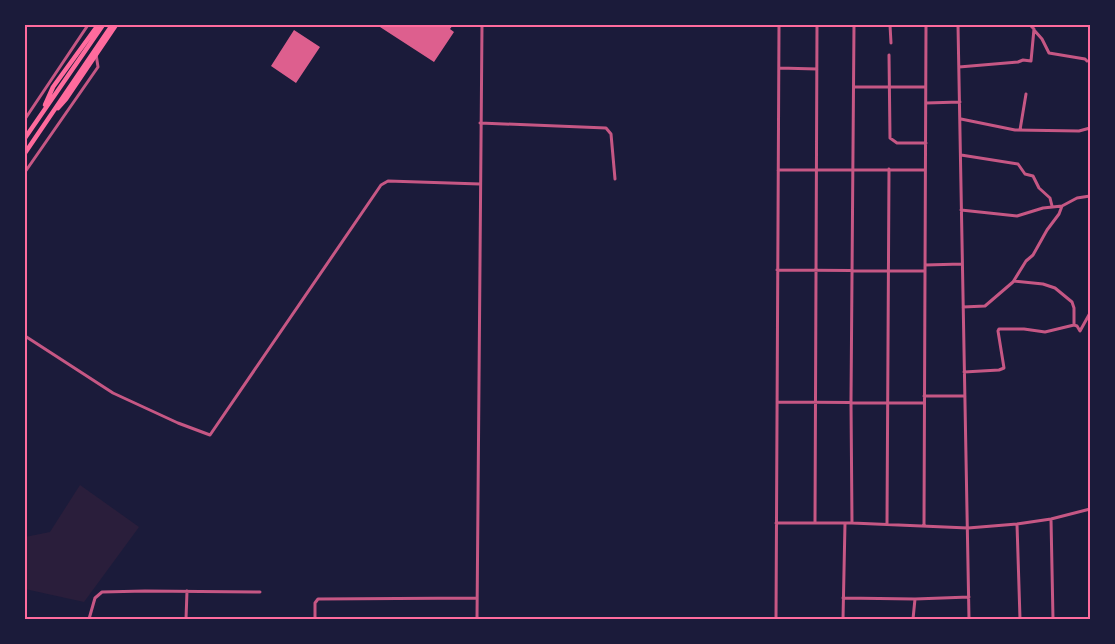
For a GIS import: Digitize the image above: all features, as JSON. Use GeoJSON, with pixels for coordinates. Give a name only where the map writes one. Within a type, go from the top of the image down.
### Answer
{"type":"FeatureCollection","features":[{"type":"Feature","properties":{"kind":"main road"},"geometry":{"type":"LineString","coordinates":[[42,114],[53,87],[98,25]]}},
{"type":"Feature","properties":{"kind":"main road"},"geometry":{"type":"LineString","coordinates":[[25,138],[104,25]]}},
{"type":"Feature","properties":{"kind":"main road"},"geometry":{"type":"LineString","coordinates":[[25,153],[112,25]]}},
{"type":"Feature","properties":{"kind":"main road"},"geometry":{"type":"LineString","coordinates":[[48,118],[66,99],[116,25]]}},
{"type":"Feature","properties":{"kind":"street"},"geometry":{"type":"LineString","coordinates":[[25,119],[88,25]]}},
{"type":"Feature","properties":{"kind":"street"},"geometry":{"type":"LineString","coordinates":[[477,619],[482,25]]}},
{"type":"Feature","properties":{"kind":"street"},"geometry":{"type":"LineString","coordinates":[[776,619],[779,25]]}},
{"type":"Feature","properties":{"kind":"street"},"geometry":{"type":"LineString","coordinates":[[814,522],[817,25]]}},
{"type":"Feature","properties":{"kind":"street"},"geometry":{"type":"LineString","coordinates":[[852,523],[854,25]]}},
{"type":"Feature","properties":{"kind":"street"},"geometry":{"type":"LineString","coordinates":[[890,25],[891,43]]}},
{"type":"Feature","properties":{"kind":"street"},"geometry":{"type":"LineString","coordinates":[[924,526],[926,25]]}},
{"type":"Feature","properties":{"kind":"street"},"geometry":{"type":"LineString","coordinates":[[958,25],[969,619]]}},
{"type":"Feature","properties":{"kind":"street"},"geometry":{"type":"LineString","coordinates":[[1030,25],[1042,39],[1049,53],[1085,59],[1087,61]]}},
{"type":"Feature","properties":{"kind":"street"},"geometry":{"type":"LineString","coordinates":[[959,67],[1023,60],[1031,61],[1034,29]]}},
{"type":"Feature","properties":{"kind":"street"},"geometry":{"type":"LineString","coordinates":[[25,172],[98,67],[96,54]]}},
{"type":"Feature","properties":{"kind":"street"},"geometry":{"type":"LineString","coordinates":[[889,55],[890,136],[897,143],[926,143]]}},
{"type":"Feature","properties":{"kind":"street"},"geometry":{"type":"LineString","coordinates":[[779,68],[817,69]]}},
{"type":"Feature","properties":{"kind":"street"},"geometry":{"type":"LineString","coordinates":[[854,87],[925,87]]}},
{"type":"Feature","properties":{"kind":"street"},"geometry":{"type":"LineString","coordinates":[[1020,130],[1026,94]]}},
{"type":"Feature","properties":{"kind":"street"},"geometry":{"type":"LineString","coordinates":[[926,103],[960,102]]}},
{"type":"Feature","properties":{"kind":"street"},"geometry":{"type":"LineString","coordinates":[[960,119],[999,128],[1020,130],[1079,131],[1090,128]]}},
{"type":"Feature","properties":{"kind":"street"},"geometry":{"type":"LineString","coordinates":[[480,123],[606,128],[611,134],[615,179]]}},
{"type":"Feature","properties":{"kind":"street"},"geometry":{"type":"LineString","coordinates":[[961,155],[1018,164],[1025,174],[1033,176],[1039,188],[1050,198],[1052,206]]}},
{"type":"Feature","properties":{"kind":"street"},"geometry":{"type":"LineString","coordinates":[[887,524],[889,169]]}},
{"type":"Feature","properties":{"kind":"street"},"geometry":{"type":"LineString","coordinates":[[778,170],[926,170]]}},
{"type":"Feature","properties":{"kind":"street"},"geometry":{"type":"LineString","coordinates":[[25,336],[113,393],[178,423],[210,435],[380,184],[388,181],[480,184]]}},
{"type":"Feature","properties":{"kind":"street"},"geometry":{"type":"LineString","coordinates":[[961,210],[1012,216],[1052,206],[1062,206],[1077,198],[1090,196]]}},
{"type":"Feature","properties":{"kind":"street"},"geometry":{"type":"LineString","coordinates":[[963,307],[985,306],[1014,281],[1026,261],[1034,255],[1062,206]]}},
{"type":"Feature","properties":{"kind":"street"},"geometry":{"type":"LineString","coordinates":[[925,265],[962,264]]}},
{"type":"Feature","properties":{"kind":"street"},"geometry":{"type":"LineString","coordinates":[[777,270],[925,271]]}},
{"type":"Feature","properties":{"kind":"street"},"geometry":{"type":"LineString","coordinates":[[1014,281],[1043,284],[1055,288],[1072,302],[1074,325]]}},
{"type":"Feature","properties":{"kind":"street"},"geometry":{"type":"LineString","coordinates":[[964,372],[1004,368],[999,329],[1024,329],[1042,332],[1074,325],[1078,326],[1080,331],[1090,313]]}},
{"type":"Feature","properties":{"kind":"street"},"geometry":{"type":"LineString","coordinates":[[924,396],[965,396]]}},
{"type":"Feature","properties":{"kind":"street"},"geometry":{"type":"LineString","coordinates":[[777,402],[924,403]]}},
{"type":"Feature","properties":{"kind":"street"},"geometry":{"type":"LineString","coordinates":[[776,523],[814,522],[968,528],[1051,519],[1090,510]]}},
{"type":"Feature","properties":{"kind":"street"},"geometry":{"type":"LineString","coordinates":[[1051,519],[1053,619]]}},
{"type":"Feature","properties":{"kind":"street"},"geometry":{"type":"LineString","coordinates":[[843,619],[845,523]]}},
{"type":"Feature","properties":{"kind":"street"},"geometry":{"type":"LineString","coordinates":[[1017,524],[1020,619]]}},
{"type":"Feature","properties":{"kind":"street"},"geometry":{"type":"LineString","coordinates":[[186,619],[187,591]]}},
{"type":"Feature","properties":{"kind":"street"},"geometry":{"type":"LineString","coordinates":[[89,619],[95,598],[102,592],[260,592]]}},
{"type":"Feature","properties":{"kind":"street"},"geometry":{"type":"LineString","coordinates":[[843,598],[915,599],[969,597]]}},
{"type":"Feature","properties":{"kind":"street"},"geometry":{"type":"LineString","coordinates":[[315,619],[315,602],[318,599],[478,598]]}},
{"type":"Feature","properties":{"kind":"street"},"geometry":{"type":"LineString","coordinates":[[913,619],[915,599]]}},
{"type":"Feature","properties":{"kind":"shaded area"},"geometry":{"type":"Polygon","coordinates":[[[80,485],[139,527],[84,602],[25,589],[25,537],[50,532],[80,485]]]}},
{"type":"Feature","properties":{"kind":"building"},"geometry":{"type":"Polygon","coordinates":[[[381,25],[453,25],[450,29],[454,32],[434,62],[380,27],[381,25]]]}},
{"type":"Feature","properties":{"kind":"building"},"geometry":{"type":"Polygon","coordinates":[[[294,30],[320,47],[296,83],[271,66],[294,30]]]}}]}
